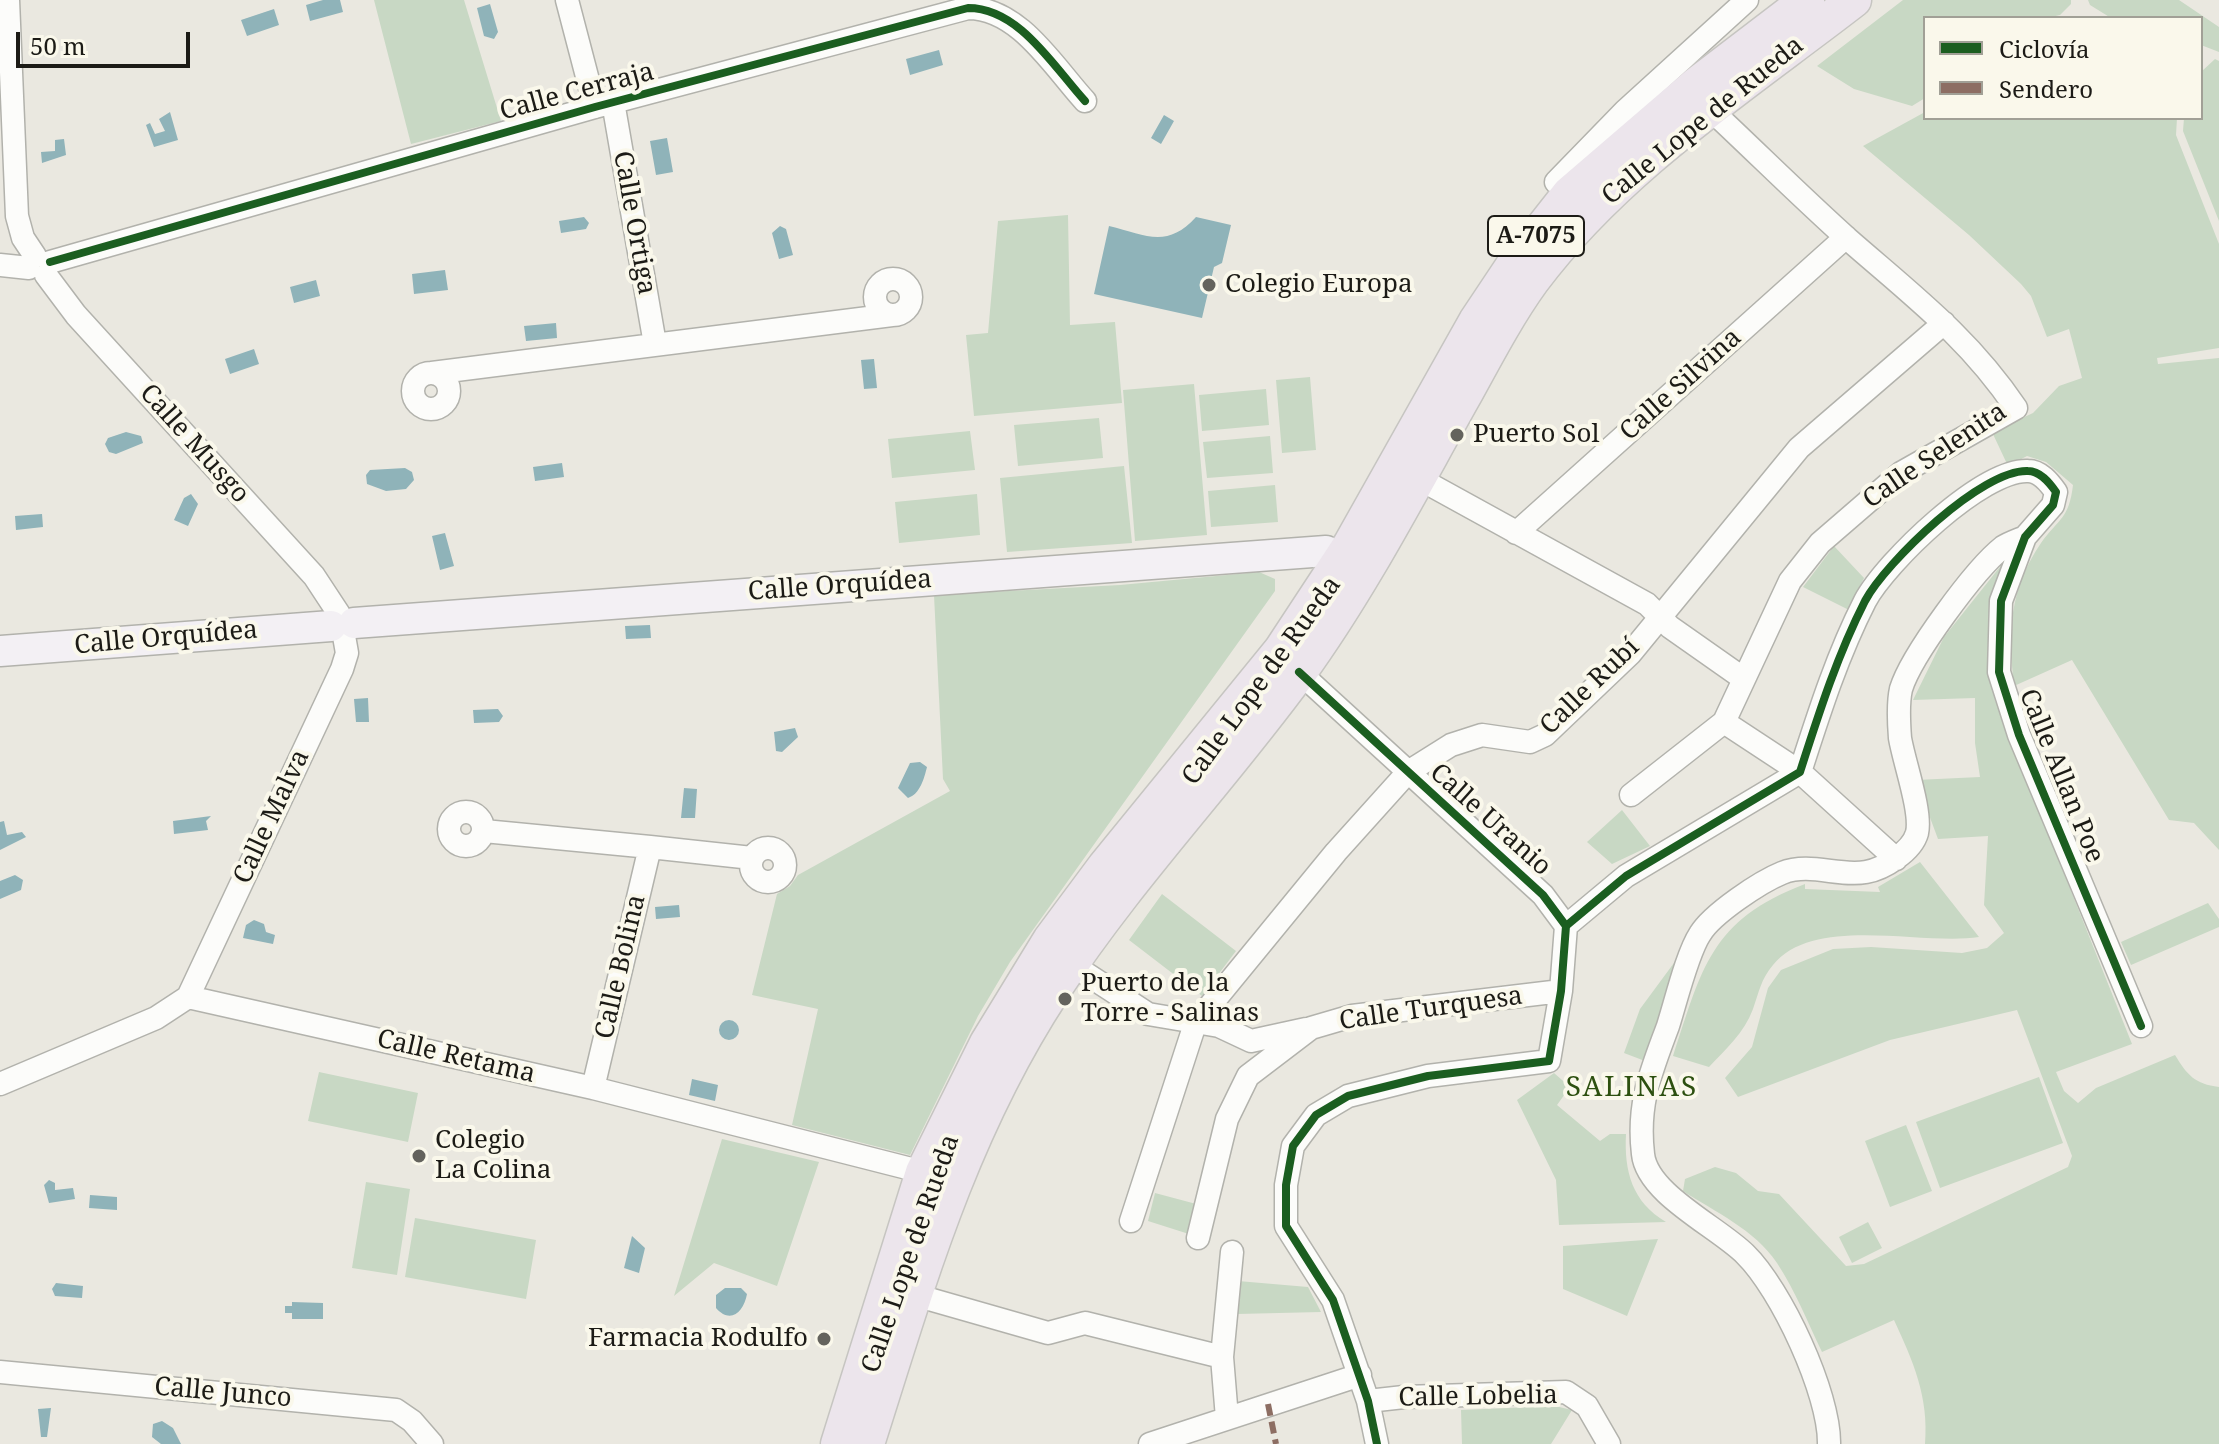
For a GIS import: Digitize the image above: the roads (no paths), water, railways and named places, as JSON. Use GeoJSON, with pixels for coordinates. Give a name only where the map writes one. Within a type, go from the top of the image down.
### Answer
{"type":"FeatureCollection","features":[{"type":"Feature","properties":{"kind":"main road","name":"Calle Lope de Rueda"},"geometry":{"type":"LineString","coordinates":[[838,1444],[923,1172],[987,1043],[1050,940],[1281,650],[1338,548],[1476,321],[1514,264],[1569,194],[1697,84],[1807,0]]}},
{"type":"Feature","properties":{"kind":"main road","name":"Calle Lope de Rueda"},"geometry":{"type":"LineString","coordinates":[[867,1444],[943,1205],[973,1135],[1029,1029],[1071,964],[1299,672],[1393,525],[1532,281],[1590,214],[1660,150],[1854,0]]}},
{"type":"Feature","properties":{"kind":"main road","name":"Calle Lope de Rueda"},"geometry":{"type":"LineString","coordinates":[[1338,548],[1461,306],[1500,249],[1556,182]]}},
{"type":"Feature","properties":{"kind":"main road"},"geometry":{"type":"LineString","coordinates":[[1338,548],[1393,525]]}},
{"type":"Feature","properties":{"kind":"street","name":"Calle Musgo"},"geometry":{"type":"LineString","coordinates":[[8,0],[17,216],[23,238],[76,315],[314,576],[342,625]]}},
{"type":"Feature","properties":{"kind":"street","name":"Calle Ortiga"},"geometry":{"type":"LineString","coordinates":[[567,0],[604,105],[655,344]]}},
{"type":"Feature","properties":{"kind":"street","name":"Calle Lope de Rueda"},"geometry":{"type":"LineString","coordinates":[[1556,182],[1625,111],[1747,0]]}},
{"type":"Feature","properties":{"kind":"street","name":"Calle Cerraja"},"geometry":{"type":"LineString","coordinates":[[0,265],[40,265],[604,105],[977,8],[987,8],[1013,22],[1085,101]]}},
{"type":"Feature","properties":{"kind":"street","name":"Calle Selenita"},"geometry":{"type":"LineString","coordinates":[[1631,795],[1724,722],[1790,581],[1820,543],[1901,473],[2016,408],[1986,364],[1711,110]]}},
{"type":"Feature","properties":{"kind":"street","name":"Calle Silvina"},"geometry":{"type":"LineString","coordinates":[[1516,533],[1846,237]]}},
{"type":"Feature","properties":{"kind":"street"},"geometry":{"type":"LineString","coordinates":[[432,373],[892,315]]}},
{"type":"Feature","properties":{"kind":"street","name":"Calle Rubí"},"geometry":{"type":"LineString","coordinates":[[1131,1221],[1195,1024],[1336,852],[1408,772],[1451,745],[1482,735],[1530,742],[1545,735],[1630,654],[1658,616],[1799,448],[1944,323]]}},
{"type":"Feature","properties":{"kind":"street","name":"Calle Allan Poe"},"geometry":{"type":"LineString","coordinates":[[1800,772],[1832,670],[1867,597],[1907,550],[1955,505],[1987,483],[2009,472],[2031,470],[2048,480],[2056,492],[2053,505],[2025,537],[2001,601],[1999,672],[2019,735],[2141,1026]]}},
{"type":"Feature","properties":{"kind":"street"},"geometry":{"type":"LineString","coordinates":[[1418,478],[1647,604],[1658,616],[1744,679]]}},
{"type":"Feature","properties":{"kind":"street"},"geometry":{"type":"LineString","coordinates":[[1829,1444],[1829,1424],[1819,1391],[1771,1283],[1745,1254],[1715,1227],[1673,1199],[1649,1172],[1643,1158],[1641,1100],[1700,934],[1740,898],[1783,872],[1817,868],[1866,872],[1896,859],[1908,848],[1917,834],[1917,824],[1900,735],[1901,690],[1928,639],[1973,580],[2003,547],[2025,537]]}},
{"type":"Feature","properties":{"kind":"street","name":"Calle Orquídea"},"geometry":{"type":"LineString","coordinates":[[0,651],[1338,548]]}},
{"type":"Feature","properties":{"kind":"street","name":"Calle Malva"},"geometry":{"type":"LineString","coordinates":[[188,997],[342,669],[347,653],[342,625]]}},
{"type":"Feature","properties":{"kind":"street","name":"Calle Uranio"},"geometry":{"type":"LineString","coordinates":[[1299,672],[1543,895],[1566,926]]}},
{"type":"Feature","properties":{"kind":"street"},"geometry":{"type":"LineString","coordinates":[[1724,722],[1800,772],[1896,859]]}},
{"type":"Feature","properties":{"kind":"street"},"geometry":{"type":"LineString","coordinates":[[1377,1444],[1368,1401],[1333,1300],[1286,1226],[1286,1185],[1293,1146],[1316,1115],[1348,1096],[1428,1076],[1549,1061],[1561,991],[1566,926],[1626,876],[1800,772]]}},
{"type":"Feature","properties":{"kind":"street"},"geometry":{"type":"LineString","coordinates":[[484,831],[752,858]]}},
{"type":"Feature","properties":{"kind":"street","name":"Calle Bolina"},"geometry":{"type":"LineString","coordinates":[[593,1088],[650,847]]}},
{"type":"Feature","properties":{"kind":"street"},"geometry":{"type":"LineString","coordinates":[[1071,964],[1148,1014],[1219,1026],[1251,1041],[1311,1028]]}},
{"type":"Feature","properties":{"kind":"street","name":"Calle Turquesa"},"geometry":{"type":"LineString","coordinates":[[1198,1238],[1227,1119],[1248,1076],[1311,1028],[1352,1016],[1561,991]]}},
{"type":"Feature","properties":{"kind":"street"},"geometry":{"type":"LineString","coordinates":[[0,1084],[156,1018],[188,997]]}},
{"type":"Feature","properties":{"kind":"street","name":"Calle Retama"},"geometry":{"type":"LineString","coordinates":[[188,997],[593,1088],[923,1172]]}},
{"type":"Feature","properties":{"kind":"street"},"geometry":{"type":"LineString","coordinates":[[1227,1418],[1222,1357],[1232,1252]]}},
{"type":"Feature","properties":{"kind":"street"},"geometry":{"type":"LineString","coordinates":[[915,1295],[1048,1333],[1085,1323],[1222,1357]]}},
{"type":"Feature","properties":{"kind":"street","name":"Calle Junco"},"geometry":{"type":"LineString","coordinates":[[0,1372],[396,1410],[412,1421],[432,1444]]}},
{"type":"Feature","properties":{"kind":"street"},"geometry":{"type":"LineString","coordinates":[[1150,1444],[1178,1440],[1227,1418],[1360,1375]]}},
{"type":"Feature","properties":{"kind":"street","name":"Calle Lobelia"},"geometry":{"type":"LineString","coordinates":[[1368,1401],[1566,1392],[1587,1406],[1609,1444]]}},
{"type":"Feature","properties":{"kind":"water"},"geometry":{"type":"Polygon","coordinates":[[[323,0],[340,0],[343,12],[310,21],[306,5],[323,0]]]}},
{"type":"Feature","properties":{"kind":"water"},"geometry":{"type":"Polygon","coordinates":[[[490,4],[498,32],[494,39],[484,36],[477,8],[490,4]]]}},
{"type":"Feature","properties":{"kind":"water"},"geometry":{"type":"Polygon","coordinates":[[[274,9],[279,25],[247,36],[241,20],[274,9]]]}},
{"type":"Feature","properties":{"kind":"water"},"geometry":{"type":"Polygon","coordinates":[[[939,50],[943,65],[910,75],[906,59],[939,50]]]}},
{"type":"Feature","properties":{"kind":"water"},"geometry":{"type":"Polygon","coordinates":[[[170,112],[178,140],[154,147],[146,125],[150,123],[155,134],[165,131],[159,119],[170,112]]]}},
{"type":"Feature","properties":{"kind":"water"},"geometry":{"type":"Polygon","coordinates":[[[1164,115],[1174,121],[1161,144],[1151,138],[1164,115]]]}},
{"type":"Feature","properties":{"kind":"water"},"geometry":{"type":"Polygon","coordinates":[[[667,138],[673,172],[656,175],[650,141],[667,138]]]}},
{"type":"Feature","properties":{"kind":"water"},"geometry":{"type":"Polygon","coordinates":[[[64,139],[66,155],[42,163],[41,152],[55,151],[55,140],[64,139]]]}},
{"type":"Feature","properties":{"kind":"water"},"geometry":{"type":"Polygon","coordinates":[[[584,217],[589,223],[586,229],[561,233],[559,221],[584,217]]]}},
{"type":"Feature","properties":{"kind":"water"},"geometry":{"type":"Polygon","coordinates":[[[1196,217],[1231,225],[1222,263],[1214,267],[1202,318],[1094,294],[1109,226],[1156,237],[1175,233],[1196,217]]]}},
{"type":"Feature","properties":{"kind":"water"},"geometry":{"type":"Polygon","coordinates":[[[780,226],[786,229],[793,255],[779,259],[772,233],[780,226]]]}},
{"type":"Feature","properties":{"kind":"water"},"geometry":{"type":"Polygon","coordinates":[[[445,270],[448,290],[414,294],[412,274],[445,270]]]}},
{"type":"Feature","properties":{"kind":"water"},"geometry":{"type":"Polygon","coordinates":[[[316,280],[320,296],[294,303],[290,287],[316,280]]]}},
{"type":"Feature","properties":{"kind":"water"},"geometry":{"type":"Polygon","coordinates":[[[556,323],[557,338],[526,341],[524,326],[556,323]]]}},
{"type":"Feature","properties":{"kind":"water"},"geometry":{"type":"Polygon","coordinates":[[[254,349],[259,364],[230,374],[225,359],[254,349]]]}},
{"type":"Feature","properties":{"kind":"water"},"geometry":{"type":"Polygon","coordinates":[[[874,359],[877,388],[864,389],[861,360],[874,359]]]}},
{"type":"Feature","properties":{"kind":"water"},"geometry":{"type":"Polygon","coordinates":[[[126,432],[141,436],[143,443],[116,454],[109,452],[105,444],[108,438],[126,432]]]}},
{"type":"Feature","properties":{"kind":"water"},"geometry":{"type":"Polygon","coordinates":[[[562,463],[564,477],[535,481],[533,467],[562,463]]]}},
{"type":"Feature","properties":{"kind":"water"},"geometry":{"type":"Polygon","coordinates":[[[405,468],[412,472],[414,480],[406,489],[386,491],[367,484],[366,475],[370,470],[405,468]]]}},
{"type":"Feature","properties":{"kind":"water"},"geometry":{"type":"Polygon","coordinates":[[[191,494],[198,504],[188,526],[174,520],[184,498],[191,494]]]}},
{"type":"Feature","properties":{"kind":"water"},"geometry":{"type":"Polygon","coordinates":[[[42,514],[43,527],[16,530],[15,516],[42,514]]]}},
{"type":"Feature","properties":{"kind":"water"},"geometry":{"type":"Polygon","coordinates":[[[445,533],[454,566],[440,570],[432,536],[445,533]]]}},
{"type":"Feature","properties":{"kind":"water"},"geometry":{"type":"Polygon","coordinates":[[[650,625],[651,638],[626,639],[625,626],[650,625]]]}},
{"type":"Feature","properties":{"kind":"water"},"geometry":{"type":"Polygon","coordinates":[[[368,698],[369,722],[356,722],[354,699],[368,698]]]}},
{"type":"Feature","properties":{"kind":"water"},"geometry":{"type":"Polygon","coordinates":[[[498,709],[503,716],[499,722],[474,723],[473,710],[498,709]]]}},
{"type":"Feature","properties":{"kind":"water"},"geometry":{"type":"Polygon","coordinates":[[[795,728],[798,737],[782,752],[776,751],[774,732],[795,728]]]}},
{"type":"Feature","properties":{"kind":"water"},"geometry":{"type":"Polygon","coordinates":[[[920,762],[927,767],[924,776],[918,790],[908,798],[898,788],[910,763],[920,762]]]}},
{"type":"Feature","properties":{"kind":"water"},"geometry":{"type":"Polygon","coordinates":[[[684,788],[697,789],[695,818],[681,818],[684,788]]]}},
{"type":"Feature","properties":{"kind":"water"},"geometry":{"type":"Polygon","coordinates":[[[211,816],[206,821],[208,830],[174,834],[173,821],[211,816]]]}},
{"type":"Feature","properties":{"kind":"water"},"geometry":{"type":"Polygon","coordinates":[[[4,821],[7,835],[22,832],[26,837],[0,850],[0,822],[4,821]]]}},
{"type":"Feature","properties":{"kind":"water"},"geometry":{"type":"Polygon","coordinates":[[[15,875],[23,880],[21,890],[0,899],[0,881],[15,875]]]}},
{"type":"Feature","properties":{"kind":"water"},"geometry":{"type":"Polygon","coordinates":[[[679,905],[680,917],[656,919],[655,907],[679,905]]]}},
{"type":"Feature","properties":{"kind":"water"},"geometry":{"type":"Polygon","coordinates":[[[254,920],[264,924],[266,932],[275,935],[273,944],[243,938],[246,925],[254,920]]]}},
{"type":"Feature","properties":{"kind":"water"},"geometry":{"type":"Polygon","coordinates":[[[725,1020],[733,1020],[739,1030],[733,1040],[725,1040],[719,1034],[719,1026],[725,1020]]]}},
{"type":"Feature","properties":{"kind":"water"},"geometry":{"type":"Polygon","coordinates":[[[692,1079],[718,1085],[715,1101],[689,1095],[692,1079]]]}},
{"type":"Feature","properties":{"kind":"water"},"geometry":{"type":"Polygon","coordinates":[[[49,1180],[55,1183],[55,1190],[73,1188],[75,1199],[49,1203],[44,1185],[49,1180]]]}},
{"type":"Feature","properties":{"kind":"water"},"geometry":{"type":"Polygon","coordinates":[[[90,1195],[117,1197],[117,1210],[89,1208],[90,1195]]]}},
{"type":"Feature","properties":{"kind":"water"},"geometry":{"type":"Polygon","coordinates":[[[632,1236],[645,1248],[639,1273],[624,1268],[632,1236]]]}},
{"type":"Feature","properties":{"kind":"water"},"geometry":{"type":"Polygon","coordinates":[[[56,1283],[83,1286],[82,1298],[55,1296],[52,1289],[56,1283]]]}},
{"type":"Feature","properties":{"kind":"water"},"geometry":{"type":"Polygon","coordinates":[[[725,1288],[741,1288],[747,1294],[743,1306],[732,1316],[716,1308],[716,1295],[725,1288]]]}},
{"type":"Feature","properties":{"kind":"water"},"geometry":{"type":"Polygon","coordinates":[[[292,1302],[323,1303],[323,1319],[292,1319],[292,1313],[285,1313],[285,1306],[292,1306],[292,1302]]]}},
{"type":"Feature","properties":{"kind":"water"},"geometry":{"type":"Polygon","coordinates":[[[51,1408],[47,1437],[41,1437],[38,1409],[51,1408]]]}},
{"type":"Feature","properties":{"kind":"water"},"geometry":{"type":"Polygon","coordinates":[[[162,1421],[173,1428],[181,1444],[161,1444],[152,1437],[153,1424],[162,1421]]]}},
{"type":"Feature","properties":{"kind":"place","name":"Colegio Europa"},"geometry":{"type":"Point","coordinates":[1209,285]}},
{"type":"Feature","properties":{"kind":"place","name":"Puerto Sol"},"geometry":{"type":"Point","coordinates":[1457,435]}},
{"type":"Feature","properties":{"kind":"place","name":"Puerto de la Torre - Salinas"},"geometry":{"type":"Point","coordinates":[1065,999]}},
{"type":"Feature","properties":{"kind":"place","name":"Colegio La Colina"},"geometry":{"type":"Point","coordinates":[419,1156]}},
{"type":"Feature","properties":{"kind":"place","name":"Farmacia Rodulfo"},"geometry":{"type":"Point","coordinates":[824,1339]}},
{"type":"Feature","properties":{"kind":"district","name":"SALINAS"},"geometry":{"type":"Point","coordinates":[1632,1088]}}]}
